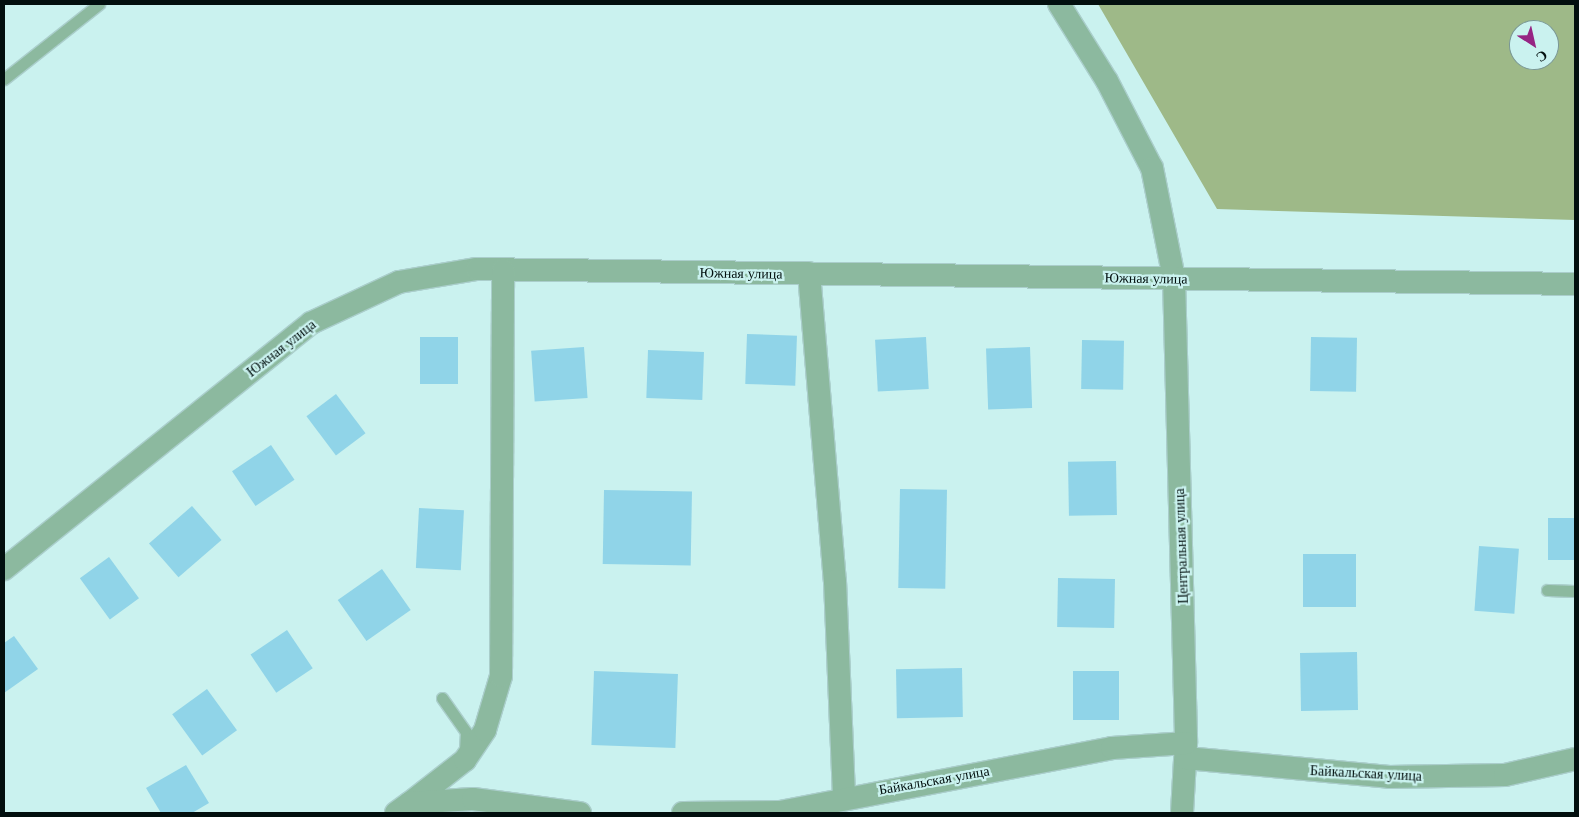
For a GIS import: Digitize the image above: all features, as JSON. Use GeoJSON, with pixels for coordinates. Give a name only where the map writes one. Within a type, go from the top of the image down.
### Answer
{"type":"FeatureCollection","features":[{"type":"Feature","properties":{"kind":"street","name":"Центральная улица"},"geometry":{"type":"LineString","coordinates":[[1059,4],[1107,81],[1152,168],[1174,278],[1186,751],[1182,813]]}},
{"type":"Feature","properties":{"kind":"street","name":"Южная улица"},"geometry":{"type":"LineString","coordinates":[[4,569],[311,323],[399,282],[477,269],[1575,284]]}},
{"type":"Feature","properties":{"kind":"street"},"geometry":{"type":"LineString","coordinates":[[403,808],[465,760],[485,730],[501,676],[503,270]]}},
{"type":"Feature","properties":{"kind":"street"},"geometry":{"type":"LineString","coordinates":[[809,274],[835,581],[844,796]]}},
{"type":"Feature","properties":{"kind":"street","name":"Байкальская улица"},"geometry":{"type":"LineString","coordinates":[[683,813],[780,812],[844,796],[1112,748],[1186,751],[1389,777],[1505,776],[1575,759]]}},
{"type":"Feature","properties":{"kind":"street"},"geometry":{"type":"LineString","coordinates":[[403,808],[473,799],[580,813]]}},
{"type":"Feature","properties":{"kind":"lane"},"geometry":{"type":"LineString","coordinates":[[4,78],[99,4]]}},
{"type":"Feature","properties":{"kind":"lane"},"geometry":{"type":"LineString","coordinates":[[1547,590],[1575,591]]}},
{"type":"Feature","properties":{"kind":"lane"},"geometry":{"type":"LineString","coordinates":[[442,698],[466,732],[465,760]]}},
{"type":"Feature","properties":{"kind":"green space"},"geometry":{"type":"Polygon","coordinates":[[[1098,4],[1575,4],[1575,220],[1217,209],[1098,4]]]}},
{"type":"Feature","properties":{"kind":"building"},"geometry":{"type":"Polygon","coordinates":[[[747,334],[797,336],[795,386],[745,384],[747,334]]]}},
{"type":"Feature","properties":{"kind":"building"},"geometry":{"type":"Polygon","coordinates":[[[420,337],[458,337],[458,384],[420,384],[420,337]]]}},
{"type":"Feature","properties":{"kind":"building"},"geometry":{"type":"Polygon","coordinates":[[[926,337],[929,389],[878,392],[875,340],[926,337]]]}},
{"type":"Feature","properties":{"kind":"building"},"geometry":{"type":"Polygon","coordinates":[[[1311,337],[1357,338],[1356,392],[1310,391],[1311,337]]]}},
{"type":"Feature","properties":{"kind":"building"},"geometry":{"type":"Polygon","coordinates":[[[1082,340],[1124,341],[1123,390],[1081,389],[1082,340]]]}},
{"type":"Feature","properties":{"kind":"building"},"geometry":{"type":"Polygon","coordinates":[[[584,347],[588,398],[535,402],[531,351],[584,347]]]}},
{"type":"Feature","properties":{"kind":"building"},"geometry":{"type":"Polygon","coordinates":[[[1030,347],[1032,408],[988,409],[986,349],[1030,347]]]}},
{"type":"Feature","properties":{"kind":"building"},"geometry":{"type":"Polygon","coordinates":[[[648,350],[704,352],[702,400],[646,398],[648,350]]]}},
{"type":"Feature","properties":{"kind":"building"},"geometry":{"type":"Polygon","coordinates":[[[336,394],[365,433],[336,455],[306,416],[336,394]]]}},
{"type":"Feature","properties":{"kind":"building"},"geometry":{"type":"Polygon","coordinates":[[[271,445],[294,480],[256,506],[232,471],[271,445]]]}},
{"type":"Feature","properties":{"kind":"building"},"geometry":{"type":"Polygon","coordinates":[[[1116,461],[1117,515],[1069,516],[1068,462],[1116,461]]]}},
{"type":"Feature","properties":{"kind":"building"},"geometry":{"type":"Polygon","coordinates":[[[900,489],[947,490],[945,589],[898,588],[900,489]]]}},
{"type":"Feature","properties":{"kind":"building"},"geometry":{"type":"Polygon","coordinates":[[[604,490],[692,492],[691,566],[603,564],[604,490]]]}},
{"type":"Feature","properties":{"kind":"building"},"geometry":{"type":"Polygon","coordinates":[[[192,506],[222,540],[179,577],[149,543],[192,506]]]}},
{"type":"Feature","properties":{"kind":"building"},"geometry":{"type":"Polygon","coordinates":[[[419,508],[464,510],[461,570],[416,568],[419,508]]]}},
{"type":"Feature","properties":{"kind":"building"},"geometry":{"type":"Polygon","coordinates":[[[1548,518],[1575,518],[1575,560],[1548,560],[1548,518]]]}},
{"type":"Feature","properties":{"kind":"building"},"geometry":{"type":"Polygon","coordinates":[[[1479,546],[1519,549],[1514,614],[1474,611],[1479,546]]]}},
{"type":"Feature","properties":{"kind":"building"},"geometry":{"type":"Polygon","coordinates":[[[1303,554],[1356,554],[1356,607],[1303,607],[1303,554]]]}},
{"type":"Feature","properties":{"kind":"building"},"geometry":{"type":"Polygon","coordinates":[[[109,557],[139,598],[110,619],[80,578],[109,557]]]}},
{"type":"Feature","properties":{"kind":"building"},"geometry":{"type":"Polygon","coordinates":[[[382,569],[411,610],[366,641],[338,600],[382,569]]]}},
{"type":"Feature","properties":{"kind":"building"},"geometry":{"type":"Polygon","coordinates":[[[1058,578],[1115,579],[1114,628],[1057,627],[1058,578]]]}},
{"type":"Feature","properties":{"kind":"building"},"geometry":{"type":"Polygon","coordinates":[[[287,630],[313,668],[276,693],[251,655],[287,630]]]}},
{"type":"Feature","properties":{"kind":"building"},"geometry":{"type":"Polygon","coordinates":[[[14,636],[38,669],[4,693],[4,643],[14,636]]]}},
{"type":"Feature","properties":{"kind":"building"},"geometry":{"type":"Polygon","coordinates":[[[1357,652],[1358,710],[1301,711],[1300,653],[1357,652]]]}},
{"type":"Feature","properties":{"kind":"building"},"geometry":{"type":"Polygon","coordinates":[[[962,668],[963,717],[897,718],[896,669],[962,668]]]}},
{"type":"Feature","properties":{"kind":"building"},"geometry":{"type":"Polygon","coordinates":[[[594,671],[678,674],[675,748],[591,745],[594,671]]]}},
{"type":"Feature","properties":{"kind":"building"},"geometry":{"type":"Polygon","coordinates":[[[1073,671],[1119,671],[1119,720],[1073,720],[1073,671]]]}},
{"type":"Feature","properties":{"kind":"building"},"geometry":{"type":"Polygon","coordinates":[[[207,689],[237,730],[202,756],[172,714],[207,689]]]}},
{"type":"Feature","properties":{"kind":"building"},"geometry":{"type":"Polygon","coordinates":[[[186,765],[209,803],[192,813],[161,813],[146,788],[186,765]]]}}]}
